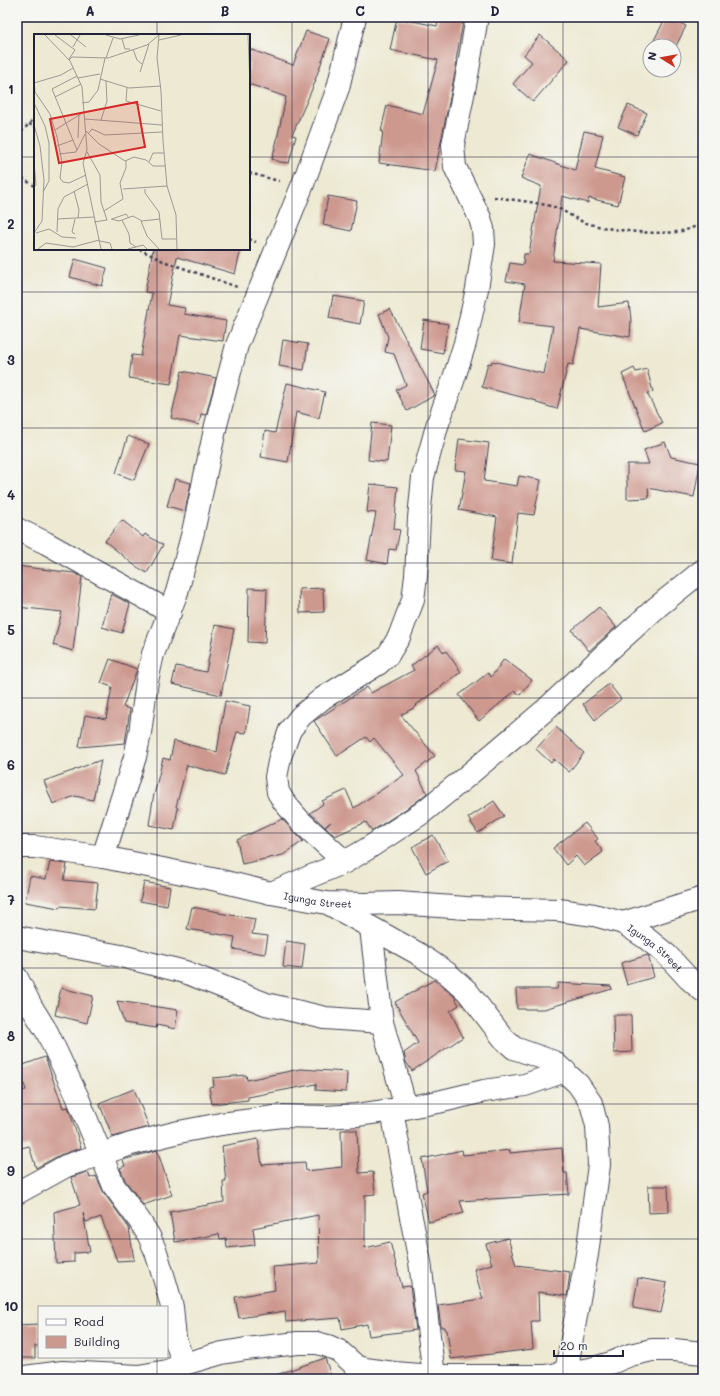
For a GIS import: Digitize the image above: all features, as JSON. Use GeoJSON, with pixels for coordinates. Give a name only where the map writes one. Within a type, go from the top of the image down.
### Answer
{"type":"FeatureCollection","features":[{"type":"Feature","properties":{"kind":"street"},"geometry":{"type":"LineString","coordinates":[[104,857],[135,757],[153,654],[162,629],[170,613],[193,532],[215,431],[238,345],[303,184],[338,88],[355,17]]}},
{"type":"Feature","properties":{"kind":"street"},"geometry":{"type":"LineString","coordinates":[[345,862],[301,822],[284,802],[278,792],[276,777],[280,757],[290,730],[301,716],[323,698],[378,664],[388,655],[399,637],[413,600],[423,477],[437,426],[465,342],[484,244],[483,229],[480,218],[455,167],[453,145],[477,17]]}},
{"type":"Feature","properties":{"kind":"street"},"geometry":{"type":"LineString","coordinates":[[17,529],[46,543],[170,613]]}},
{"type":"Feature","properties":{"kind":"street"},"geometry":{"type":"LineString","coordinates":[[271,893],[345,862],[422,813],[466,778],[544,711],[657,607],[703,570]]}},
{"type":"Feature","properties":{"kind":"street","name":"Igunga Street"},"geometry":{"type":"LineString","coordinates":[[17,847],[35,847],[104,857],[217,880],[271,893],[327,903],[398,903],[466,908],[559,910],[594,915],[623,923],[646,938],[667,955],[689,980],[703,991]]}},
{"type":"Feature","properties":{"kind":"street","name":"Igunga Street"},"geometry":{"type":"LineString","coordinates":[[623,923],[703,898]]}},
{"type":"Feature","properties":{"kind":"street"},"geometry":{"type":"LineString","coordinates":[[327,903],[417,953],[447,973],[467,991],[504,1039],[514,1048],[554,1062],[578,1084],[591,1102],[598,1126],[599,1166],[587,1254],[566,1372]]}},
{"type":"Feature","properties":{"kind":"street"},"geometry":{"type":"LineString","coordinates":[[371,928],[382,1022],[399,1109],[410,1212],[420,1262],[434,1376]]}},
{"type":"Feature","properties":{"kind":"street"},"geometry":{"type":"LineString","coordinates":[[17,937],[121,956],[185,972],[266,1004],[325,1018],[382,1022]]}},
{"type":"Feature","properties":{"kind":"street"},"geometry":{"type":"LineString","coordinates":[[17,978],[31,1006],[47,1032],[77,1096],[114,1186],[139,1220],[149,1236],[156,1252],[168,1288],[172,1307],[175,1339],[184,1364]]}},
{"type":"Feature","properties":{"kind":"street"},"geometry":{"type":"LineString","coordinates":[[17,1193],[66,1166],[131,1144],[221,1124],[282,1116],[331,1117],[399,1109],[438,1102],[484,1091],[525,1085],[565,1071]]}},
{"type":"Feature","properties":{"kind":"street"},"geometry":{"type":"LineString","coordinates":[[17,1378],[63,1372],[139,1376],[167,1371],[184,1364],[222,1353],[298,1343],[317,1343],[334,1348],[356,1366],[394,1373],[434,1376],[544,1376],[611,1363],[630,1355],[652,1350],[674,1350],[703,1353]]}},
{"type":"Feature","properties":{"kind":"path"},"geometry":{"type":"LineString","coordinates":[[17,136],[34,119]]}},
{"type":"Feature","properties":{"kind":"path"},"geometry":{"type":"LineString","coordinates":[[29,124],[34,126]]}},
{"type":"Feature","properties":{"kind":"path"},"geometry":{"type":"LineString","coordinates":[[250,173],[277,181],[303,184]]}},
{"type":"Feature","properties":{"kind":"path"},"geometry":{"type":"LineString","coordinates":[[17,176],[34,185]]}},
{"type":"Feature","properties":{"kind":"path"},"geometry":{"type":"LineString","coordinates":[[468,193],[554,207],[565,211],[580,221],[615,229],[660,233],[686,230],[703,222]]}},
{"type":"Feature","properties":{"kind":"path"},"geometry":{"type":"LineString","coordinates":[[140,250],[163,261],[259,294]]}},
{"type":"Feature","properties":{"kind":"building"},"geometry":{"type":"Polygon","coordinates":[[[439,17],[464,17],[456,60],[456,68],[435,171],[379,163],[383,131],[381,131],[387,105],[423,114],[438,60],[390,50],[397,18],[437,26],[439,17]]]}},
{"type":"Feature","properties":{"kind":"building"},"geometry":{"type":"Polygon","coordinates":[[[666,17],[686,26],[680,38],[655,38],[666,17]]]}},
{"type":"Feature","properties":{"kind":"building"},"geometry":{"type":"Polygon","coordinates":[[[306,31],[330,39],[316,80],[292,135],[296,136],[289,163],[272,159],[286,97],[250,84],[250,49],[293,65],[306,31]]]}},
{"type":"Feature","properties":{"kind":"building"},"geometry":{"type":"Polygon","coordinates":[[[540,35],[569,60],[533,102],[513,84],[532,62],[524,55],[540,35]]]}},
{"type":"Feature","properties":{"kind":"building"},"geometry":{"type":"Polygon","coordinates":[[[628,105],[647,113],[637,135],[618,127],[628,105]]]}},
{"type":"Feature","properties":{"kind":"building"},"geometry":{"type":"Polygon","coordinates":[[[584,131],[603,135],[595,169],[625,177],[618,205],[589,198],[588,203],[562,196],[553,261],[601,264],[598,307],[629,303],[631,320],[630,337],[580,329],[573,365],[568,364],[557,409],[537,403],[537,401],[482,387],[488,363],[491,364],[492,361],[544,374],[553,326],[519,322],[525,284],[506,281],[510,263],[523,265],[524,254],[529,254],[541,186],[521,178],[530,154],[575,170],[584,131]]]}},
{"type":"Feature","properties":{"kind":"building"},"geometry":{"type":"Polygon","coordinates":[[[328,196],[357,201],[351,231],[323,225],[328,196]]]}},
{"type":"Feature","properties":{"kind":"building"},"geometry":{"type":"Polygon","coordinates":[[[153,250],[241,250],[235,274],[177,257],[167,305],[185,308],[184,314],[226,321],[223,341],[180,335],[171,384],[129,378],[132,355],[141,356],[152,293],[145,292],[153,250]]]}},
{"type":"Feature","properties":{"kind":"building"},"geometry":{"type":"Polygon","coordinates":[[[75,259],[107,268],[102,286],[70,277],[75,259]]]}},
{"type":"Feature","properties":{"kind":"building"},"geometry":{"type":"Polygon","coordinates":[[[333,296],[364,301],[360,324],[329,318],[333,296]]]}},
{"type":"Feature","properties":{"kind":"building"},"geometry":{"type":"Polygon","coordinates":[[[390,309],[435,395],[407,411],[396,390],[406,385],[394,354],[385,352],[388,337],[379,314],[390,309]]]}},
{"type":"Feature","properties":{"kind":"building"},"geometry":{"type":"Polygon","coordinates":[[[424,320],[448,324],[443,353],[420,349],[424,320]]]}},
{"type":"Feature","properties":{"kind":"building"},"geometry":{"type":"Polygon","coordinates":[[[283,340],[308,344],[304,370],[279,366],[283,340]]]}},
{"type":"Feature","properties":{"kind":"building"},"geometry":{"type":"Polygon","coordinates":[[[634,368],[636,372],[647,369],[653,392],[647,393],[662,423],[645,431],[622,374],[634,368]]]}},
{"type":"Feature","properties":{"kind":"building"},"geometry":{"type":"Polygon","coordinates":[[[182,371],[216,378],[206,415],[201,414],[199,425],[171,418],[182,371]]]}},
{"type":"Feature","properties":{"kind":"building"},"geometry":{"type":"Polygon","coordinates":[[[287,383],[325,392],[319,418],[296,412],[288,462],[261,457],[265,431],[275,433],[287,383]]]}},
{"type":"Feature","properties":{"kind":"building"},"geometry":{"type":"Polygon","coordinates":[[[372,423],[391,425],[387,462],[368,460],[372,423]]]}},
{"type":"Feature","properties":{"kind":"building"},"geometry":{"type":"Polygon","coordinates":[[[128,436],[149,444],[134,480],[116,473],[128,436]]]}},
{"type":"Feature","properties":{"kind":"building"},"geometry":{"type":"Polygon","coordinates":[[[459,439],[489,443],[484,481],[517,486],[519,476],[541,480],[534,515],[518,513],[512,564],[491,561],[497,517],[459,510],[466,471],[455,470],[459,439]]]}},
{"type":"Feature","properties":{"kind":"building"},"geometry":{"type":"Polygon","coordinates":[[[665,442],[671,457],[700,463],[694,497],[648,488],[649,498],[627,499],[627,464],[649,464],[644,450],[665,442]]]}},
{"type":"Feature","properties":{"kind":"building"},"geometry":{"type":"Polygon","coordinates":[[[175,479],[191,483],[185,511],[167,506],[175,479]]]}},
{"type":"Feature","properties":{"kind":"building"},"geometry":{"type":"Polygon","coordinates":[[[370,484],[398,487],[394,529],[400,530],[396,550],[389,549],[387,564],[367,560],[376,513],[367,512],[370,484]]]}},
{"type":"Feature","properties":{"kind":"building"},"geometry":{"type":"Polygon","coordinates":[[[122,520],[143,537],[145,534],[163,545],[147,573],[134,565],[105,541],[122,520]]]}},
{"type":"Feature","properties":{"kind":"building"},"geometry":{"type":"Polygon","coordinates":[[[17,566],[74,573],[82,577],[73,651],[53,645],[62,612],[17,607],[17,566]]]}},
{"type":"Feature","properties":{"kind":"building"},"geometry":{"type":"Polygon","coordinates":[[[249,588],[267,589],[265,643],[248,642],[249,588]]]}},
{"type":"Feature","properties":{"kind":"building"},"geometry":{"type":"Polygon","coordinates":[[[323,588],[324,612],[300,613],[299,589],[323,588]]]}},
{"type":"Feature","properties":{"kind":"building"},"geometry":{"type":"Polygon","coordinates":[[[111,594],[130,604],[122,633],[102,627],[111,594]]]}},
{"type":"Feature","properties":{"kind":"building"},"geometry":{"type":"Polygon","coordinates":[[[599,607],[616,627],[589,651],[572,630],[599,607]]]}},
{"type":"Feature","properties":{"kind":"building"},"geometry":{"type":"Polygon","coordinates":[[[215,625],[234,629],[221,695],[172,684],[176,666],[206,672],[215,625]]]}},
{"type":"Feature","properties":{"kind":"building"},"geometry":{"type":"Polygon","coordinates":[[[438,645],[444,653],[446,651],[461,672],[416,705],[417,706],[401,715],[435,756],[416,771],[427,793],[415,803],[372,831],[366,822],[335,836],[310,813],[323,804],[322,801],[346,790],[354,808],[404,775],[374,738],[370,742],[366,737],[337,756],[314,721],[367,687],[371,693],[414,670],[411,666],[438,645]]]}},
{"type":"Feature","properties":{"kind":"building"},"geometry":{"type":"Polygon","coordinates":[[[110,659],[137,669],[123,707],[130,709],[125,743],[79,747],[85,715],[106,719],[112,687],[101,683],[110,659]]]}},
{"type":"Feature","properties":{"kind":"building"},"geometry":{"type":"Polygon","coordinates":[[[504,659],[532,680],[520,695],[515,691],[479,721],[459,695],[488,673],[491,677],[504,659]]]}},
{"type":"Feature","properties":{"kind":"building"},"geometry":{"type":"Polygon","coordinates":[[[609,684],[621,699],[595,720],[583,704],[609,684]]]}},
{"type":"Feature","properties":{"kind":"building"},"geometry":{"type":"Polygon","coordinates":[[[225,701],[250,706],[246,733],[237,732],[225,775],[187,765],[176,807],[178,808],[174,830],[149,825],[153,799],[163,758],[170,760],[174,741],[217,752],[225,701]]]}},
{"type":"Feature","properties":{"kind":"building"},"geometry":{"type":"Polygon","coordinates":[[[556,727],[584,753],[569,772],[554,759],[551,763],[536,749],[556,727]]]}},
{"type":"Feature","properties":{"kind":"building"},"geometry":{"type":"Polygon","coordinates":[[[101,760],[93,800],[75,796],[53,804],[44,781],[101,760]]]}},
{"type":"Feature","properties":{"kind":"building"},"geometry":{"type":"Polygon","coordinates":[[[494,801],[504,816],[478,833],[468,818],[494,801]]]}},
{"type":"Feature","properties":{"kind":"building"},"geometry":{"type":"Polygon","coordinates":[[[282,819],[303,841],[283,855],[242,864],[237,840],[282,819]]]}},
{"type":"Feature","properties":{"kind":"building"},"geometry":{"type":"Polygon","coordinates":[[[585,823],[598,839],[595,841],[603,852],[584,866],[576,856],[566,865],[553,848],[585,823]]]}},
{"type":"Feature","properties":{"kind":"building"},"geometry":{"type":"Polygon","coordinates":[[[433,835],[448,861],[426,873],[412,847],[433,835]]]}},
{"type":"Feature","properties":{"kind":"building"},"geometry":{"type":"Polygon","coordinates":[[[50,862],[67,864],[64,880],[98,883],[95,909],[60,906],[59,908],[25,902],[30,876],[46,879],[50,862]]]}},
{"type":"Feature","properties":{"kind":"building"},"geometry":{"type":"Polygon","coordinates":[[[144,882],[170,887],[167,906],[140,901],[144,882]]]}},
{"type":"Feature","properties":{"kind":"building"},"geometry":{"type":"Polygon","coordinates":[[[192,907],[255,919],[252,934],[268,936],[265,954],[233,949],[235,937],[187,929],[192,907]]]}},
{"type":"Feature","properties":{"kind":"building"},"geometry":{"type":"Polygon","coordinates":[[[286,941],[305,944],[302,969],[283,967],[286,941]]]}},
{"type":"Feature","properties":{"kind":"building"},"geometry":{"type":"Polygon","coordinates":[[[648,955],[654,977],[627,985],[621,963],[648,955]]]}},
{"type":"Feature","properties":{"kind":"building"},"geometry":{"type":"Polygon","coordinates":[[[434,980],[454,996],[459,1005],[450,1011],[463,1037],[412,1071],[406,1062],[404,1053],[418,1043],[395,1002],[434,980]]]}},
{"type":"Feature","properties":{"kind":"building"},"geometry":{"type":"Polygon","coordinates":[[[558,983],[611,986],[612,989],[544,1009],[517,1009],[516,989],[557,989],[558,983]]]}},
{"type":"Feature","properties":{"kind":"building"},"geometry":{"type":"Polygon","coordinates":[[[61,988],[93,996],[87,1023],[55,1015],[61,988]]]}},
{"type":"Feature","properties":{"kind":"building"},"geometry":{"type":"Polygon","coordinates":[[[117,1001],[178,1010],[175,1029],[157,1025],[156,1028],[124,1023],[117,1001]]]}},
{"type":"Feature","properties":{"kind":"building"},"geometry":{"type":"Polygon","coordinates":[[[613,1015],[631,1015],[632,1052],[614,1053],[613,1015]]]}},
{"type":"Feature","properties":{"kind":"building"},"geometry":{"type":"Polygon","coordinates":[[[45,1057],[63,1108],[68,1107],[70,1112],[81,1148],[60,1155],[36,1168],[29,1146],[17,1149],[17,1092],[26,1090],[18,1067],[45,1057]]]}},
{"type":"Feature","properties":{"kind":"building"},"geometry":{"type":"Polygon","coordinates":[[[300,1069],[347,1072],[346,1092],[316,1090],[316,1084],[248,1097],[248,1100],[212,1104],[209,1087],[214,1086],[213,1078],[246,1075],[247,1080],[300,1069]]]}},
{"type":"Feature","properties":{"kind":"building"},"geometry":{"type":"Polygon","coordinates":[[[134,1089],[149,1127],[113,1137],[99,1103],[134,1089]]]}},
{"type":"Feature","properties":{"kind":"building"},"geometry":{"type":"Polygon","coordinates":[[[341,1130],[357,1130],[359,1173],[373,1172],[375,1194],[365,1195],[365,1248],[390,1242],[402,1287],[410,1286],[416,1330],[369,1336],[367,1324],[342,1329],[340,1318],[286,1322],[285,1311],[239,1318],[235,1297],[275,1290],[273,1267],[319,1263],[318,1215],[253,1228],[255,1245],[227,1248],[226,1238],[220,1239],[219,1234],[175,1242],[170,1212],[224,1202],[223,1181],[226,1181],[222,1146],[258,1139],[262,1165],[305,1162],[306,1171],[342,1167],[341,1130]]]}},
{"type":"Feature","properties":{"kind":"building"},"geometry":{"type":"Polygon","coordinates":[[[562,1148],[564,1173],[567,1173],[569,1194],[460,1201],[464,1213],[429,1222],[422,1193],[427,1191],[422,1159],[462,1150],[463,1155],[510,1150],[510,1153],[562,1148]]]}},
{"type":"Feature","properties":{"kind":"building"},"geometry":{"type":"Polygon","coordinates":[[[157,1150],[172,1195],[143,1205],[125,1180],[120,1168],[125,1166],[123,1160],[157,1150]]]}},
{"type":"Feature","properties":{"kind":"building"},"geometry":{"type":"Polygon","coordinates":[[[88,1172],[90,1178],[96,1176],[104,1193],[129,1228],[134,1260],[117,1261],[101,1217],[86,1222],[83,1213],[90,1252],[74,1253],[74,1262],[56,1263],[54,1212],[80,1205],[71,1177],[88,1172]]]}},
{"type":"Feature","properties":{"kind":"building"},"geometry":{"type":"Polygon","coordinates":[[[648,1186],[668,1186],[669,1212],[649,1213],[648,1186]]]}},
{"type":"Feature","properties":{"kind":"building"},"geometry":{"type":"Polygon","coordinates":[[[508,1238],[516,1265],[570,1272],[567,1296],[538,1292],[539,1321],[531,1321],[533,1349],[451,1359],[447,1330],[445,1330],[445,1327],[441,1327],[438,1305],[483,1299],[474,1269],[492,1264],[486,1244],[508,1238]]]}},
{"type":"Feature","properties":{"kind":"building"},"geometry":{"type":"Polygon","coordinates":[[[638,1278],[667,1283],[661,1313],[633,1308],[638,1278]]]}},
{"type":"Feature","properties":{"kind":"building"},"geometry":{"type":"Polygon","coordinates":[[[38,1324],[38,1346],[35,1346],[35,1358],[17,1358],[17,1325],[38,1324]]]}},
{"type":"Feature","properties":{"kind":"building"},"geometry":{"type":"Polygon","coordinates":[[[325,1358],[332,1379],[273,1379],[273,1376],[325,1358]]]}}]}
